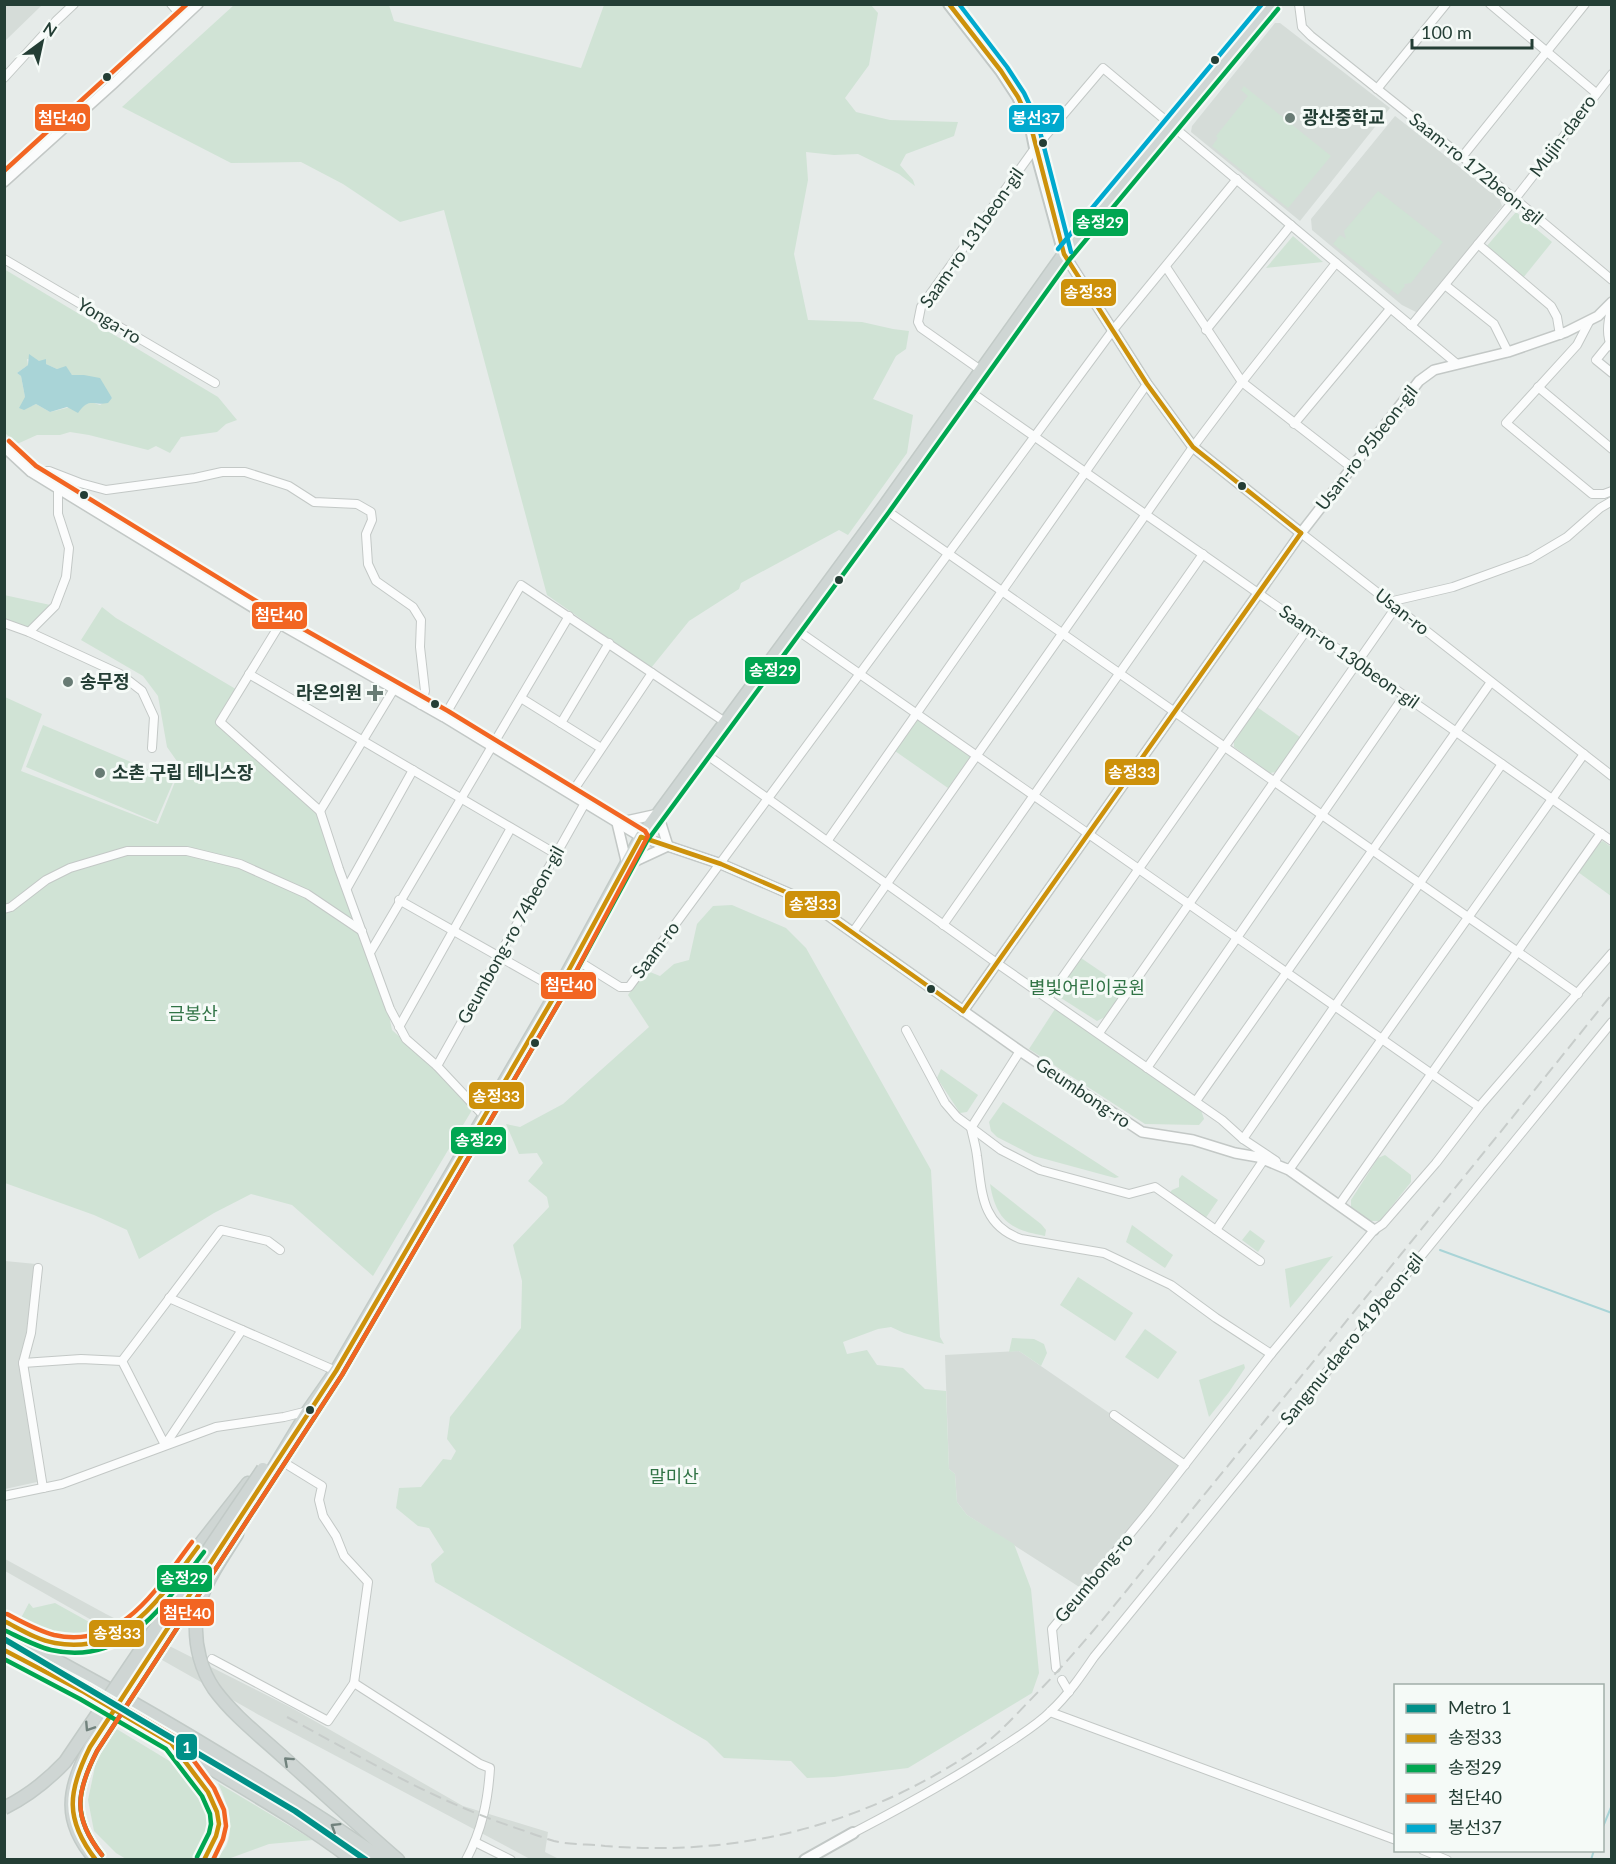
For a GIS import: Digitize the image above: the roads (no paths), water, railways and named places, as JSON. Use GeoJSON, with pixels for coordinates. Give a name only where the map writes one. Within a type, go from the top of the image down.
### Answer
{"type":"FeatureCollection","features":[{"type":"Feature","properties":{"kind":"main road","name":"Usan-ro"},"geometry":{"type":"LineString","coordinates":[[948,4],[1001,70],[1018,97],[1030,123],[1064,254]]}},
{"type":"Feature","properties":{"kind":"main road"},"geometry":{"type":"LineString","coordinates":[[96,1860],[84,1847],[73,1819],[71,1802],[78,1768],[336,1371],[558,990],[641,837],[883,508],[1064,254],[1271,6]]}},
{"type":"Feature","properties":{"kind":"main road"},"geometry":{"type":"LineString","coordinates":[[4,1808],[25,1798],[65,1762],[269,1474],[283,1461],[308,1411]]}},
{"type":"Feature","properties":{"kind":"main road"},"geometry":{"type":"LineString","coordinates":[[4,1621],[53,1643],[69,1645],[94,1644],[121,1635],[158,1598],[243,1488],[269,1474]]}},
{"type":"Feature","properties":{"kind":"main road"},"geometry":{"type":"LineString","coordinates":[[269,1474],[208,1580],[196,1623],[196,1641],[202,1667],[214,1688],[245,1724],[398,1860]]}},
{"type":"Feature","properties":{"kind":"main road"},"geometry":{"type":"LineString","coordinates":[[4,1632],[153,1714],[339,1829],[384,1860]]}},
{"type":"Feature","properties":{"kind":"main road"},"geometry":{"type":"LineString","coordinates":[[4,1650],[84,1692],[171,1743],[290,1816],[353,1860]]}},
{"type":"Feature","properties":{"kind":"main road"},"geometry":{"type":"LineString","coordinates":[[171,1743],[208,1792],[217,1812],[219,1824],[216,1836],[204,1860]]}},
{"type":"Feature","properties":{"kind":"main road"},"geometry":{"type":"LineString","coordinates":[[805,1860],[853,1833]]}},
{"type":"Feature","properties":{"kind":"street"},"geometry":{"type":"LineString","coordinates":[[4,78],[74,4]]}},
{"type":"Feature","properties":{"kind":"street"},"geometry":{"type":"LineString","coordinates":[[171,4],[183,18]]}},
{"type":"Feature","properties":{"kind":"street"},"geometry":{"type":"LineString","coordinates":[[4,182],[198,4]]}},
{"type":"Feature","properties":{"kind":"street","name":"Saam-ro 172beon-gil"},"geometry":{"type":"LineString","coordinates":[[1299,4],[1302,27],[1377,90],[1515,199],[1611,280]]}},
{"type":"Feature","properties":{"kind":"street"},"geometry":{"type":"LineString","coordinates":[[1377,90],[1446,4]]}},
{"type":"Feature","properties":{"kind":"street"},"geometry":{"type":"LineString","coordinates":[[1490,4],[1596,93]]}},
{"type":"Feature","properties":{"kind":"street"},"geometry":{"type":"LineString","coordinates":[[1462,157],[1585,4]]}},
{"type":"Feature","properties":{"kind":"street"},"geometry":{"type":"LineString","coordinates":[[1035,148],[1103,68],[1457,364]]}},
{"type":"Feature","properties":{"kind":"street","name":"Mujin-daero"},"geometry":{"type":"LineString","coordinates":[[1411,326],[1515,199],[1611,74]]}},
{"type":"Feature","properties":{"kind":"street","name":"Saam-ro 131beon-gil"},"geometry":{"type":"LineString","coordinates":[[982,371],[921,328],[918,315],[921,307],[1035,148]]}},
{"type":"Feature","properties":{"kind":"street"},"geometry":{"type":"LineString","coordinates":[[721,864],[1113,330],[1237,179]]}},
{"type":"Feature","properties":{"kind":"street"},"geometry":{"type":"LineString","coordinates":[[1206,330],[1291,225]]}},
{"type":"Feature","properties":{"kind":"street"},"geometry":{"type":"LineString","coordinates":[[1478,244],[1551,306],[1557,317],[1560,335]]}},
{"type":"Feature","properties":{"kind":"street","name":"Usan-ro"},"geometry":{"type":"LineString","coordinates":[[1064,254],[1147,384],[1193,447],[1611,776]]}},
{"type":"Feature","properties":{"kind":"street","name":"Yonga-ro"},"geometry":{"type":"LineString","coordinates":[[4,259],[215,383]]}},
{"type":"Feature","properties":{"kind":"street"},"geometry":{"type":"LineString","coordinates":[[853,932],[1193,447],[1336,263]]}},
{"type":"Feature","properties":{"kind":"street"},"geometry":{"type":"LineString","coordinates":[[1166,267],[1242,382],[1351,467]]}},
{"type":"Feature","properties":{"kind":"street"},"geometry":{"type":"LineString","coordinates":[[1445,285],[1494,324],[1508,352]]}},
{"type":"Feature","properties":{"kind":"street"},"geometry":{"type":"LineString","coordinates":[[1611,304],[1607,324],[1610,346],[1596,360],[1611,374]]}},
{"type":"Feature","properties":{"kind":"street","name":"Usan-ro 95beon-gil"},"geometry":{"type":"LineString","coordinates":[[963,1011],[1301,533],[1426,374],[1560,335],[1589,322],[1611,304]]}},
{"type":"Feature","properties":{"kind":"street"},"geometry":{"type":"LineString","coordinates":[[1294,423],[1390,309]]}},
{"type":"Feature","properties":{"kind":"street"},"geometry":{"type":"LineString","coordinates":[[1589,322],[1577,345],[1506,423],[1592,494],[1604,494],[1611,491]]}},
{"type":"Feature","properties":{"kind":"street"},"geometry":{"type":"LineString","coordinates":[[828,840],[1147,384]]}},
{"type":"Feature","properties":{"kind":"street"},"geometry":{"type":"LineString","coordinates":[[1538,387],[1611,449]]}},
{"type":"Feature","properties":{"kind":"street","name":"Saam-ro 130beon-gil"},"geometry":{"type":"LineString","coordinates":[[968,390],[1611,841]]}},
{"type":"Feature","properties":{"kind":"street","name":"Geumbong-ro"},"geometry":{"type":"LineString","coordinates":[[4,447],[31,472],[280,624],[444,717],[641,837],[721,864],[803,898],[1020,1051],[1142,1132],[1193,1140],[1289,1170],[1374,1230],[1271,1354],[1185,1465],[1052,1629],[1056,1668]]}},
{"type":"Feature","properties":{"kind":"street"},"geometry":{"type":"LineString","coordinates":[[31,472],[48,471],[106,490],[222,472],[245,472],[289,486],[314,502],[357,504],[371,512],[372,520],[366,534],[368,564],[376,581],[413,608],[421,620],[420,647],[425,691],[421,705]]}},
{"type":"Feature","properties":{"kind":"street"},"geometry":{"type":"LineString","coordinates":[[29,632],[55,606],[66,577],[69,549],[58,514],[58,488]]}},
{"type":"Feature","properties":{"kind":"street"},"geometry":{"type":"LineString","coordinates":[[1099,1033],[1357,663],[1393,604],[1453,587],[1530,559],[1568,537],[1611,501]]}},
{"type":"Feature","properties":{"kind":"street"},"geometry":{"type":"LineString","coordinates":[[883,508],[1578,994]]}},
{"type":"Feature","properties":{"kind":"street"},"geometry":{"type":"LineString","coordinates":[[943,925],[1203,554]]}},
{"type":"Feature","properties":{"kind":"street"},"geometry":{"type":"LineString","coordinates":[[444,717],[521,585],[725,722]]}},
{"type":"Feature","properties":{"kind":"street"},"geometry":{"type":"LineString","coordinates":[[371,951],[399,900],[493,747],[569,616]]}},
{"type":"Feature","properties":{"kind":"street"},"geometry":{"type":"LineString","coordinates":[[4,623],[29,632],[120,674],[142,691],[154,717],[152,748]]}},
{"type":"Feature","properties":{"kind":"street"},"geometry":{"type":"LineString","coordinates":[[280,624],[220,722],[320,811],[390,1009],[399,1027],[406,1039],[437,1066],[484,1116]]}},
{"type":"Feature","properties":{"kind":"street"},"geometry":{"type":"LineString","coordinates":[[794,628],[1479,1107]]}},
{"type":"Feature","properties":{"kind":"street"},"geometry":{"type":"LineString","coordinates":[[1048,998],[1308,628]]}},
{"type":"Feature","properties":{"kind":"street"},"geometry":{"type":"LineString","coordinates":[[561,723],[609,644]]}},
{"type":"Feature","properties":{"kind":"street"},"geometry":{"type":"LineString","coordinates":[[249,674],[556,854]]}},
{"type":"Feature","properties":{"kind":"street"},"geometry":{"type":"LineString","coordinates":[[571,794],[652,674]]}},
{"type":"Feature","properties":{"kind":"street"},"geometry":{"type":"LineString","coordinates":[[1196,1101],[1491,682]]}},
{"type":"Feature","properties":{"kind":"street"},"geometry":{"type":"LineString","coordinates":[[320,811],[394,689]]}},
{"type":"Feature","properties":{"kind":"street"},"geometry":{"type":"LineString","coordinates":[[1147,1068],[1404,696]]}},
{"type":"Feature","properties":{"kind":"street"},"geometry":{"type":"LineString","coordinates":[[521,698],[601,748]]}},
{"type":"Feature","properties":{"kind":"street"},"geometry":{"type":"LineString","coordinates":[[704,752],[943,925],[1196,1101],[1243,1139],[1289,1170],[1584,754]]}},
{"type":"Feature","properties":{"kind":"street"},"geometry":{"type":"LineString","coordinates":[[1243,1139],[1502,764]]}},
{"type":"Feature","properties":{"kind":"street"},"geometry":{"type":"LineString","coordinates":[[347,888],[413,770]]}},
{"type":"Feature","properties":{"kind":"street","name":"Geumbong-ro 74beon-gil"},"geometry":{"type":"LineString","coordinates":[[437,1066],[585,803]]}},
{"type":"Feature","properties":{"kind":"street"},"geometry":{"type":"LineString","coordinates":[[658,814],[668,846],[627,865],[617,823],[658,814]]}},
{"type":"Feature","properties":{"kind":"street"},"geometry":{"type":"LineString","coordinates":[[399,1027],[511,828]]}},
{"type":"Feature","properties":{"kind":"street"},"geometry":{"type":"LineString","coordinates":[[1339,1205],[1601,834]]}},
{"type":"Feature","properties":{"kind":"street"},"geometry":{"type":"LineString","coordinates":[[4,909],[11,907],[46,880],[70,868],[127,851],[187,851],[240,864],[307,894],[363,932]]}},
{"type":"Feature","properties":{"kind":"street","name":"Saam-ro"},"geometry":{"type":"LineString","coordinates":[[575,959],[620,987],[629,987],[721,864]]}},
{"type":"Feature","properties":{"kind":"street"},"geometry":{"type":"LineString","coordinates":[[399,900],[558,990]]}},
{"type":"Feature","properties":{"kind":"street"},"geometry":{"type":"LineString","coordinates":[[1374,1230],[1383,1224],[1436,1163],[1479,1107],[1611,953]]}},
{"type":"Feature","properties":{"kind":"street","name":"Sangmu-daero 419beon-gil"},"geometry":{"type":"LineString","coordinates":[[853,1833],[906,1805],[1021,1735],[1050,1712],[1069,1692],[1094,1657],[1611,1022]]}},
{"type":"Feature","properties":{"kind":"street"},"geometry":{"type":"LineString","coordinates":[[906,1030],[945,1103],[957,1117],[1001,1150],[1040,1170],[1129,1194],[1155,1187],[1260,1261]]}},
{"type":"Feature","properties":{"kind":"street"},"geometry":{"type":"LineString","coordinates":[[1020,1051],[971,1128],[984,1205],[990,1216],[1002,1230],[1010,1235],[1021,1239],[1104,1253],[1171,1285],[1271,1354]]}},
{"type":"Feature","properties":{"kind":"street"},"geometry":{"type":"LineString","coordinates":[[1216,1230],[1263,1161]]}},
{"type":"Feature","properties":{"kind":"street"},"geometry":{"type":"LineString","coordinates":[[122,1360],[221,1230],[268,1241],[280,1250]]}},
{"type":"Feature","properties":{"kind":"street"},"geometry":{"type":"LineString","coordinates":[[38,1268],[31,1333],[23,1363],[43,1488]]}},
{"type":"Feature","properties":{"kind":"street"},"geometry":{"type":"LineString","coordinates":[[169,1298],[336,1371]]}},
{"type":"Feature","properties":{"kind":"street"},"geometry":{"type":"LineString","coordinates":[[165,1445],[242,1330]]}},
{"type":"Feature","properties":{"kind":"street"},"geometry":{"type":"LineString","coordinates":[[23,1363],[81,1359],[122,1360]]}},
{"type":"Feature","properties":{"kind":"street"},"geometry":{"type":"LineString","coordinates":[[122,1360],[165,1445]]}},
{"type":"Feature","properties":{"kind":"street"},"geometry":{"type":"LineString","coordinates":[[4,1496],[62,1484],[216,1428],[308,1411]]}},
{"type":"Feature","properties":{"kind":"street"},"geometry":{"type":"LineString","coordinates":[[1114,1415],[1185,1465]]}},
{"type":"Feature","properties":{"kind":"street"},"geometry":{"type":"LineString","coordinates":[[212,1659],[328,1721],[354,1683],[368,1582],[344,1556],[336,1536],[323,1516],[319,1500],[322,1486],[283,1461]]}},
{"type":"Feature","properties":{"kind":"street"},"geometry":{"type":"LineString","coordinates":[[1062,1680],[1069,1692]]}},
{"type":"Feature","properties":{"kind":"street"},"geometry":{"type":"LineString","coordinates":[[354,1683],[480,1764],[490,1768],[488,1795],[475,1842],[466,1860]]}},
{"type":"Feature","properties":{"kind":"street"},"geometry":{"type":"LineString","coordinates":[[1050,1712],[1394,1840]]}},
{"type":"Feature","properties":{"kind":"street"},"geometry":{"type":"LineString","coordinates":[[475,1842],[511,1860]]}},
{"type":"Feature","properties":{"kind":"street"},"geometry":{"type":"LineString","coordinates":[[1426,1852],[1447,1860]]}},
{"type":"Feature","properties":{"kind":"water"},"geometry":{"type":"Polygon","coordinates":[[[29,354],[39,361],[46,359],[46,364],[57,369],[66,366],[72,375],[100,378],[112,398],[108,403],[85,405],[78,413],[67,407],[50,412],[36,404],[24,410],[19,408],[25,397],[21,376],[17,373],[28,365],[29,354]]]}},
{"type":"Feature","properties":{"kind":"waterway"},"geometry":{"type":"LineString","coordinates":[[1440,1250],[1612,1313]]}},
{"type":"Feature","properties":{"kind":"waterway"},"geometry":{"type":"LineString","coordinates":[[1604,1824],[1612,1805]]}},
{"type":"Feature","properties":{"kind":"waterway"},"geometry":{"type":"LineString","coordinates":[[1591,1860],[1593,1852]]}},
{"type":"Feature","properties":{"kind":"railway"},"geometry":{"type":"LineString","coordinates":[[287,1717],[398,1777],[454,1804],[544,1838],[573,1844],[655,1848],[704,1846],[752,1840],[799,1830],[845,1816],[889,1798],[933,1776],[993,1737],[1078,1648],[1612,994]]}},
{"type":"Feature","properties":{"kind":"metro line","name":"1"},"geometry":{"type":"LineString","coordinates":[[4,1639],[295,1811],[366,1860]]}},
{"type":"Feature","properties":{"kind":"place","name":"광산중학교"},"geometry":{"type":"Point","coordinates":[1290,118]}},
{"type":"Feature","properties":{"kind":"place","name":"송무정"},"geometry":{"type":"Point","coordinates":[68,682]}},
{"type":"Feature","properties":{"kind":"place","name":"라온의원"},"geometry":{"type":"Point","coordinates":[375,693]}},
{"type":"Feature","properties":{"kind":"place","name":"소촌 구립 테니스장"},"geometry":{"type":"Point","coordinates":[100,773]}},
{"type":"Feature","properties":{"kind":"park label","name":"별빛어린이공원"},"geometry":{"type":"Point","coordinates":[1087,988]}},
{"type":"Feature","properties":{"kind":"park label","name":"금봉산"},"geometry":{"type":"Point","coordinates":[193,1014]}},
{"type":"Feature","properties":{"kind":"park label","name":"말미산"},"geometry":{"type":"Point","coordinates":[674,1477]}}]}
